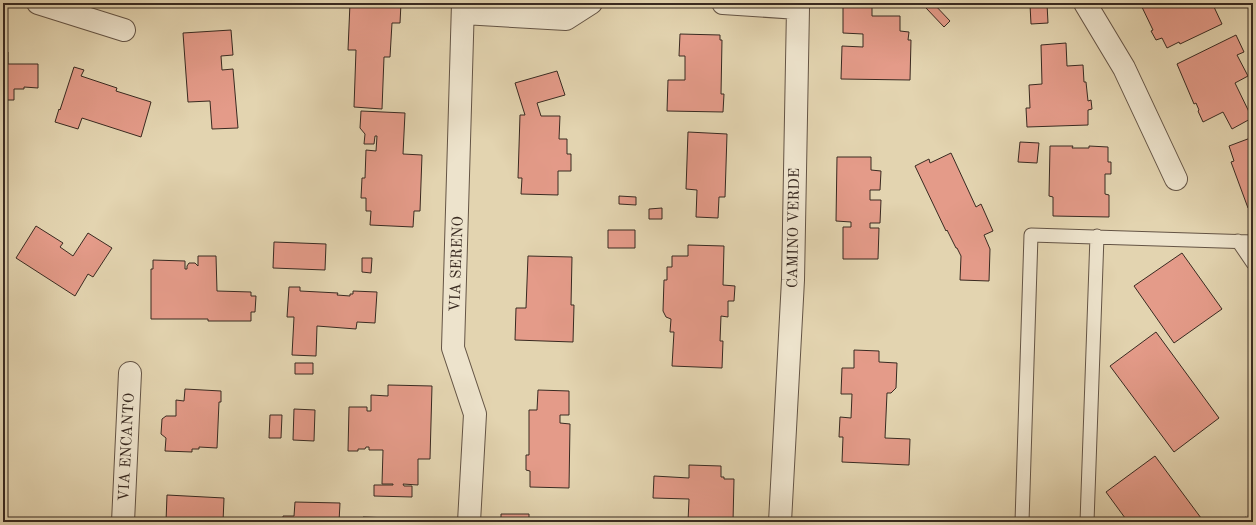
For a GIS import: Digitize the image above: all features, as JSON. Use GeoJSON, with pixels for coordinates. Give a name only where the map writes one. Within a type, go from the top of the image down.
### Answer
{"type":"FeatureCollection","features":[{"type":"Feature","properties":{"kind":"street"},"geometry":{"type":"LineString","coordinates":[[38,3],[124,30]]}},
{"type":"Feature","properties":{"kind":"street"},"geometry":{"type":"LineString","coordinates":[[463,8],[566,19],[591,3]]}},
{"type":"Feature","properties":{"kind":"street","name":"CAMINO VERDE"},"geometry":{"type":"LineString","coordinates":[[723,3],[798,8],[793,280],[780,522]]}},
{"type":"Feature","properties":{"kind":"street"},"geometry":{"type":"LineString","coordinates":[[1085,3],[1124,68],[1176,179]]}},
{"type":"Feature","properties":{"kind":"street","name":"VIA SERENO"},"geometry":{"type":"LineString","coordinates":[[463,8],[453,348],[475,414],[469,522]]}},
{"type":"Feature","properties":{"kind":"street","name":"VIA ENCANTO"},"geometry":{"type":"LineString","coordinates":[[123,522],[130,372]]}},
{"type":"Feature","properties":{"kind":"lane"},"geometry":{"type":"LineString","coordinates":[[1022,522],[1031,235],[1253,242]]}},
{"type":"Feature","properties":{"kind":"lane"},"geometry":{"type":"LineString","coordinates":[[1087,522],[1097,236]]}},
{"type":"Feature","properties":{"kind":"lane"},"geometry":{"type":"LineString","coordinates":[[1238,241],[1253,263]]}},
{"type":"Feature","properties":{"kind":"path"},"geometry":{"type":"LineString","coordinates":[[1240,522],[1253,513]]}},
{"type":"Feature","properties":{"kind":"building"},"geometry":{"type":"Polygon","coordinates":[[[248,3],[248,5],[188,4],[248,3]]]}},
{"type":"Feature","properties":{"kind":"building"},"geometry":{"type":"Polygon","coordinates":[[[350,3],[401,3],[400,23],[392,23],[390,57],[384,57],[382,109],[354,107],[356,50],[348,50],[350,3]]]}},
{"type":"Feature","properties":{"kind":"building"},"geometry":{"type":"Polygon","coordinates":[[[843,3],[872,3],[872,16],[900,16],[900,31],[909,32],[908,40],[911,40],[910,80],[841,79],[842,46],[863,47],[863,34],[843,33],[843,3]]]}},
{"type":"Feature","properties":{"kind":"building"},"geometry":{"type":"Polygon","coordinates":[[[933,3],[950,21],[944,27],[926,8],[933,3]]]}},
{"type":"Feature","properties":{"kind":"building"},"geometry":{"type":"Polygon","coordinates":[[[1140,3],[1211,3],[1222,24],[1180,44],[1179,42],[1167,48],[1162,38],[1156,40],[1151,31],[1153,30],[1140,3]]]}},
{"type":"Feature","properties":{"kind":"building"},"geometry":{"type":"Polygon","coordinates":[[[1047,4],[1048,23],[1031,24],[1030,5],[1047,4]]]}},
{"type":"Feature","properties":{"kind":"building"},"geometry":{"type":"Polygon","coordinates":[[[231,30],[233,55],[221,56],[222,70],[233,69],[238,128],[212,129],[210,101],[188,102],[183,33],[231,30]]]}},
{"type":"Feature","properties":{"kind":"building"},"geometry":{"type":"Polygon","coordinates":[[[680,34],[720,35],[720,40],[722,40],[721,94],[724,94],[723,112],[667,111],[668,80],[685,80],[685,56],[679,56],[680,34]]]}},
{"type":"Feature","properties":{"kind":"building"},"geometry":{"type":"Polygon","coordinates":[[[1236,35],[1244,52],[1237,55],[1248,76],[1235,83],[1252,118],[1232,129],[1223,112],[1203,122],[1196,103],[1194,104],[1177,64],[1236,35]]]}},
{"type":"Feature","properties":{"kind":"building"},"geometry":{"type":"Polygon","coordinates":[[[1066,43],[1067,66],[1083,65],[1084,82],[1086,82],[1088,101],[1091,100],[1092,109],[1088,110],[1088,125],[1027,127],[1026,108],[1030,108],[1029,85],[1042,84],[1041,45],[1066,43]]]}},
{"type":"Feature","properties":{"kind":"building"},"geometry":{"type":"Polygon","coordinates":[[[3,52],[8,52],[8,64],[38,64],[38,88],[24,87],[24,89],[14,89],[14,100],[3,100],[3,52]]]}},
{"type":"Feature","properties":{"kind":"building"},"geometry":{"type":"Polygon","coordinates":[[[74,67],[84,70],[81,76],[117,88],[116,91],[151,102],[141,137],[82,118],[78,129],[55,122],[74,67]]]}},
{"type":"Feature","properties":{"kind":"building"},"geometry":{"type":"Polygon","coordinates":[[[557,71],[565,95],[537,103],[541,116],[560,116],[559,139],[567,139],[567,154],[571,154],[571,171],[558,171],[558,195],[521,194],[522,178],[518,178],[520,115],[525,115],[515,83],[557,71]]]}},
{"type":"Feature","properties":{"kind":"building"},"geometry":{"type":"Polygon","coordinates":[[[361,111],[405,113],[403,154],[422,155],[420,211],[414,211],[413,227],[370,225],[371,211],[366,211],[366,198],[361,198],[362,178],[365,178],[366,150],[376,151],[377,136],[375,136],[374,144],[364,144],[365,134],[360,128],[361,111]]]}},
{"type":"Feature","properties":{"kind":"building"},"geometry":{"type":"Polygon","coordinates":[[[688,132],[727,134],[725,197],[719,197],[718,218],[696,217],[697,190],[686,189],[688,132]]]}},
{"type":"Feature","properties":{"kind":"building"},"geometry":{"type":"Polygon","coordinates":[[[1253,137],[1253,206],[1248,208],[1231,162],[1234,161],[1229,146],[1253,137]]]}},
{"type":"Feature","properties":{"kind":"building"},"geometry":{"type":"Polygon","coordinates":[[[1020,142],[1039,143],[1037,163],[1018,162],[1020,142]]]}},
{"type":"Feature","properties":{"kind":"building"},"geometry":{"type":"Polygon","coordinates":[[[1050,146],[1073,146],[1072,148],[1089,148],[1089,146],[1108,147],[1108,162],[1111,162],[1111,174],[1105,174],[1105,194],[1109,195],[1109,217],[1053,216],[1053,197],[1049,196],[1050,146]]]}},
{"type":"Feature","properties":{"kind":"building"},"geometry":{"type":"Polygon","coordinates":[[[951,153],[976,207],[981,204],[993,231],[984,235],[990,249],[989,281],[960,280],[961,256],[947,230],[946,231],[915,166],[929,159],[930,163],[951,153]]]}},
{"type":"Feature","properties":{"kind":"building"},"geometry":{"type":"Polygon","coordinates":[[[837,157],[871,157],[871,170],[881,171],[880,190],[870,190],[870,200],[881,200],[880,223],[870,223],[870,228],[879,228],[878,259],[843,259],[843,227],[851,227],[851,222],[836,221],[837,157]]]}},
{"type":"Feature","properties":{"kind":"building"},"geometry":{"type":"Polygon","coordinates":[[[619,196],[636,197],[636,205],[619,204],[619,196]]]}},
{"type":"Feature","properties":{"kind":"building"},"geometry":{"type":"Polygon","coordinates":[[[662,208],[662,219],[649,219],[649,209],[662,208]]]}},
{"type":"Feature","properties":{"kind":"building"},"geometry":{"type":"Polygon","coordinates":[[[36,226],[63,243],[60,247],[73,256],[88,233],[112,248],[93,277],[88,274],[75,296],[16,258],[36,226]]]}},
{"type":"Feature","properties":{"kind":"building"},"geometry":{"type":"Polygon","coordinates":[[[608,230],[635,230],[635,248],[608,248],[608,230]]]}},
{"type":"Feature","properties":{"kind":"building"},"geometry":{"type":"Polygon","coordinates":[[[274,242],[326,244],[325,270],[273,268],[274,242]]]}},
{"type":"Feature","properties":{"kind":"building"},"geometry":{"type":"Polygon","coordinates":[[[688,245],[724,246],[723,285],[735,286],[734,301],[728,301],[728,317],[721,316],[720,341],[723,341],[722,368],[672,366],[674,332],[670,332],[671,319],[666,317],[663,311],[664,280],[667,280],[667,267],[672,267],[672,256],[688,256],[688,245]]]}},
{"type":"Feature","properties":{"kind":"building"},"geometry":{"type":"Polygon","coordinates":[[[1182,253],[1222,309],[1174,343],[1134,286],[1182,253]]]}},
{"type":"Feature","properties":{"kind":"building"},"geometry":{"type":"Polygon","coordinates":[[[198,256],[216,256],[217,291],[251,292],[251,296],[256,296],[255,312],[251,312],[251,321],[151,319],[151,269],[153,269],[153,260],[185,261],[185,269],[187,269],[189,263],[195,263],[198,266],[198,256]]]}},
{"type":"Feature","properties":{"kind":"building"},"geometry":{"type":"Polygon","coordinates":[[[528,256],[572,257],[571,305],[574,305],[573,342],[515,340],[516,308],[526,308],[528,256]]]}},
{"type":"Feature","properties":{"kind":"building"},"geometry":{"type":"Polygon","coordinates":[[[362,258],[372,258],[371,273],[362,272],[362,258]]]}},
{"type":"Feature","properties":{"kind":"building"},"geometry":{"type":"Polygon","coordinates":[[[289,287],[300,287],[300,291],[338,293],[337,295],[350,296],[350,294],[353,294],[353,291],[377,292],[375,323],[357,322],[356,329],[317,326],[316,356],[292,355],[294,317],[287,317],[289,287]]]}},
{"type":"Feature","properties":{"kind":"building"},"geometry":{"type":"Polygon","coordinates":[[[1156,332],[1219,418],[1174,452],[1110,366],[1156,332]]]}},
{"type":"Feature","properties":{"kind":"building"},"geometry":{"type":"Polygon","coordinates":[[[854,350],[879,351],[879,362],[897,363],[896,388],[891,393],[887,393],[885,438],[910,439],[909,465],[842,462],[843,437],[839,437],[840,417],[851,418],[852,394],[841,394],[842,368],[854,368],[854,350]]]}},
{"type":"Feature","properties":{"kind":"building"},"geometry":{"type":"Polygon","coordinates":[[[295,363],[313,363],[313,374],[295,374],[295,363]]]}},
{"type":"Feature","properties":{"kind":"building"},"geometry":{"type":"Polygon","coordinates":[[[388,385],[432,386],[430,459],[418,459],[418,485],[403,484],[404,486],[412,486],[412,497],[374,496],[374,485],[393,485],[382,484],[383,450],[369,450],[369,447],[366,447],[365,449],[358,449],[358,451],[348,451],[349,407],[367,407],[367,411],[371,411],[371,395],[388,396],[388,385]]]}},
{"type":"Feature","properties":{"kind":"building"},"geometry":{"type":"Polygon","coordinates":[[[185,389],[221,391],[221,402],[219,402],[217,448],[199,447],[199,449],[192,449],[192,452],[165,451],[166,438],[161,434],[162,419],[166,416],[176,416],[176,400],[184,401],[185,389]]]}},
{"type":"Feature","properties":{"kind":"building"},"geometry":{"type":"Polygon","coordinates":[[[538,390],[569,391],[569,415],[560,415],[560,423],[570,424],[569,488],[530,487],[530,471],[526,470],[526,455],[529,455],[529,410],[537,410],[538,390]]]}},
{"type":"Feature","properties":{"kind":"building"},"geometry":{"type":"Polygon","coordinates":[[[294,409],[315,410],[314,441],[293,440],[294,409]]]}},
{"type":"Feature","properties":{"kind":"building"},"geometry":{"type":"Polygon","coordinates":[[[270,415],[282,415],[281,438],[269,438],[270,415]]]}},
{"type":"Feature","properties":{"kind":"building"},"geometry":{"type":"Polygon","coordinates":[[[1155,456],[1204,522],[1128,522],[1106,492],[1155,456]]]}},
{"type":"Feature","properties":{"kind":"building"},"geometry":{"type":"Polygon","coordinates":[[[689,465],[721,466],[721,477],[724,477],[724,479],[734,479],[733,522],[688,522],[689,499],[653,498],[654,476],[689,478],[689,465]]]}},
{"type":"Feature","properties":{"kind":"building"},"geometry":{"type":"Polygon","coordinates":[[[167,495],[224,498],[223,522],[166,522],[167,495]]]}},
{"type":"Feature","properties":{"kind":"building"},"geometry":{"type":"Polygon","coordinates":[[[295,502],[340,503],[339,522],[283,522],[283,516],[294,516],[295,502]]]}},
{"type":"Feature","properties":{"kind":"building"},"geometry":{"type":"Polygon","coordinates":[[[501,514],[529,514],[529,522],[501,522],[501,514]]]}},
{"type":"Feature","properties":{"kind":"building"},"geometry":{"type":"Polygon","coordinates":[[[363,517],[391,518],[390,522],[363,522],[363,517]]]}},
{"type":"Feature","properties":{"kind":"building"},"geometry":{"type":"Polygon","coordinates":[[[540,521],[580,522],[540,522],[540,521]]]}}]}
